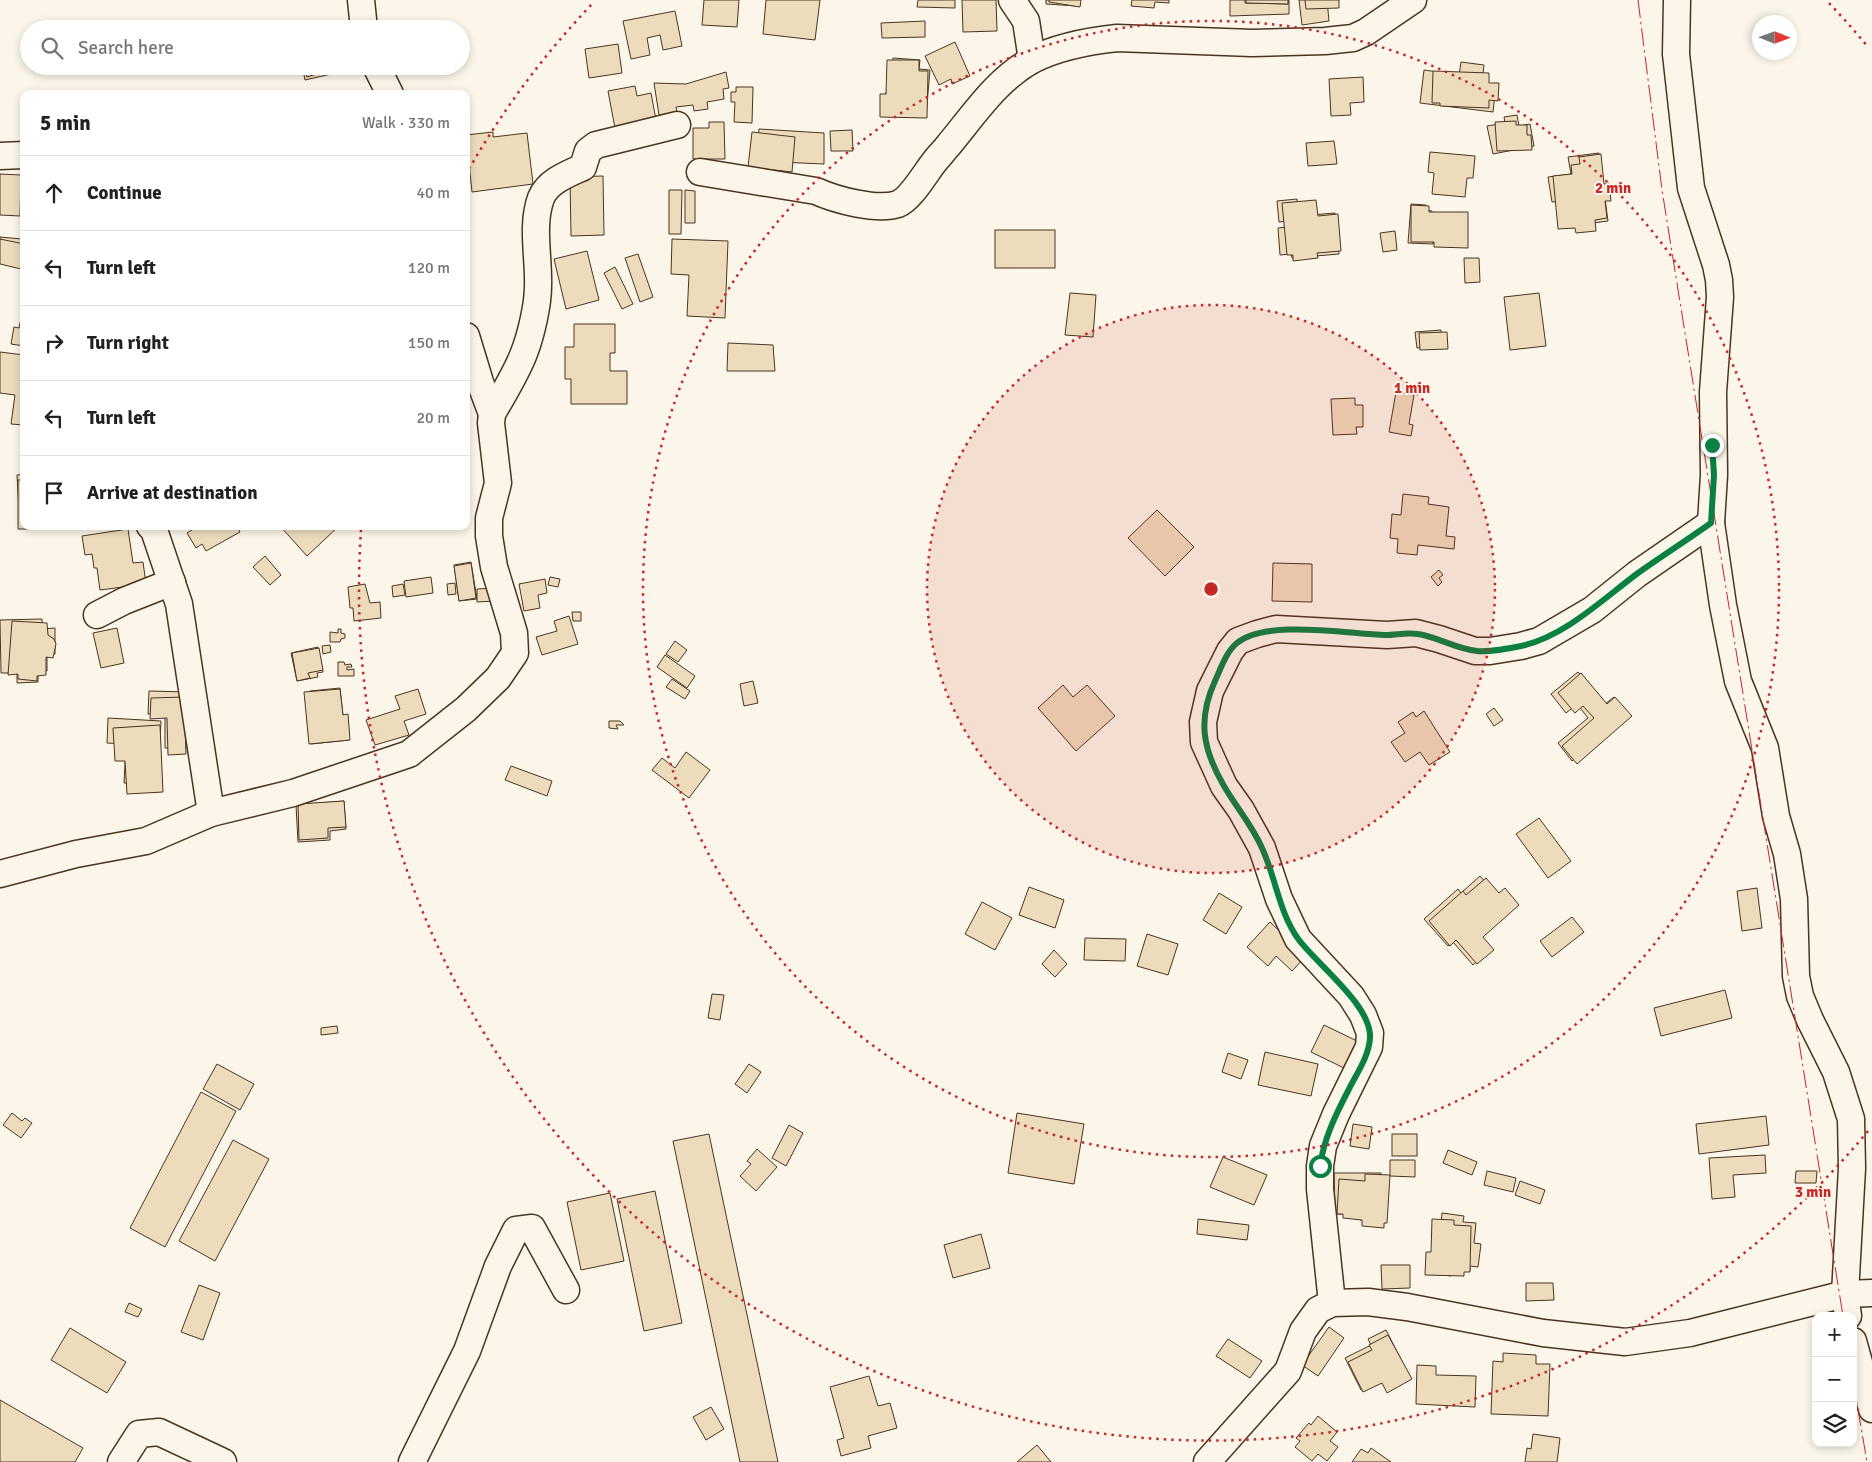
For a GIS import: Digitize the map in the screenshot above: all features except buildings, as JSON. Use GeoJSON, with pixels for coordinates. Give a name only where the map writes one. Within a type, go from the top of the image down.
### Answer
{"type":"FeatureCollection","features":[{"type":"Feature","properties":{"kind":"street"},"geometry":{"type":"LineString","coordinates":[[361,0],[363,20]]}},
{"type":"Feature","properties":{"kind":"street"},"geometry":{"type":"LineString","coordinates":[[1012,0],[1026,21],[1032,60]]}},
{"type":"Feature","properties":{"kind":"street"},"geometry":{"type":"LineString","coordinates":[[700,172],[816,191],[828,196],[872,206],[887,206],[899,203],[926,174],[935,160],[994,90],[1032,60],[1061,49],[1099,40],[1117,38],[1252,43],[1325,41],[1353,38],[1366,32],[1413,0]]}},
{"type":"Feature","properties":{"kind":"street"},"geometry":{"type":"LineString","coordinates":[[1677,0],[1676,54],[1691,188],[1719,280],[1720,297],[1713,392],[1712,445],[1714,475],[1711,523],[1723,605],[1738,681],[1765,748],[1776,816],[1787,854],[1794,899],[1796,976],[1800,996],[1836,1072],[1851,1119],[1852,1168],[1847,1305]]}},
{"type":"Feature","properties":{"kind":"street"},"geometry":{"type":"LineString","coordinates":[[380,75],[388,90]]}},
{"type":"Feature","properties":{"kind":"street"},"geometry":{"type":"LineString","coordinates":[[492,414],[524,353],[533,315],[538,287],[538,211],[542,196],[553,183],[566,174],[583,167],[588,152],[596,144],[677,125]]}},
{"type":"Feature","properties":{"kind":"street"},"geometry":{"type":"LineString","coordinates":[[0,156],[20,155]]}},
{"type":"Feature","properties":{"kind":"street"},"geometry":{"type":"LineString","coordinates":[[0,874],[76,854],[146,841],[211,813],[293,793],[409,754],[466,709],[498,678],[512,658],[514,652],[514,633],[494,567],[489,536],[489,518],[498,483],[492,414],[470,349]]}},
{"type":"Feature","properties":{"kind":"street"},"geometry":{"type":"LineString","coordinates":[[470,405],[492,414]]}},
{"type":"Feature","properties":{"kind":"street"},"geometry":{"type":"LineString","coordinates":[[1332,1303],[1320,1189],[1320,1166],[1323,1146],[1336,1114],[1369,1047],[1370,1033],[1363,1016],[1351,996],[1298,939],[1279,899],[1262,848],[1241,810],[1224,786],[1204,742],[1203,722],[1210,691],[1230,651],[1238,641],[1276,629],[1386,635],[1416,633],[1475,651],[1490,651],[1539,641],[1592,610],[1637,574],[1711,523]]}},
{"type":"Feature","properties":{"kind":"street"},"geometry":{"type":"LineString","coordinates":[[154,530],[179,604],[211,813]]}},
{"type":"Feature","properties":{"kind":"street"},"geometry":{"type":"LineString","coordinates":[[97,615],[124,601],[172,582]]}},
{"type":"Feature","properties":{"kind":"street"},"geometry":{"type":"LineString","coordinates":[[412,1462],[467,1351],[498,1266],[516,1230],[532,1228],[566,1290]]}},
{"type":"Feature","properties":{"kind":"street"},"geometry":{"type":"LineString","coordinates":[[1207,1462],[1288,1371],[1303,1331],[1318,1310],[1332,1303],[1368,1302],[1407,1307],[1543,1333],[1625,1342],[1690,1333],[1847,1305],[1872,1292]]}},
{"type":"Feature","properties":{"kind":"street"},"geometry":{"type":"LineString","coordinates":[[1857,1355],[1872,1409]]}},
{"type":"Feature","properties":{"kind":"street"},"geometry":{"type":"LineString","coordinates":[[121,1462],[139,1434],[159,1432],[223,1462]]}},
{"type":"Feature","properties":{"kind":"power"},"geometry":{"type":"LineString","coordinates":[[1638,0],[1662,190],[1842,1312]]}},
{"type":"Feature","properties":{"kind":"power"},"geometry":{"type":"LineString","coordinates":[[1857,1402],[1867,1462]]}},
{"type":"Feature","properties":{"kind":"route"},"geometry":{"type":"LineString","coordinates":[[1320,1166],[1323,1146],[1336,1114],[1369,1047],[1370,1033],[1363,1016],[1351,996],[1298,939],[1279,899],[1262,848],[1241,810],[1224,786],[1204,742],[1203,722],[1210,691],[1230,651],[1238,641],[1276,629],[1386,635],[1416,633],[1475,651],[1490,651],[1539,641],[1592,610],[1637,574],[1711,523],[1714,475],[1712,445]]}}]}
